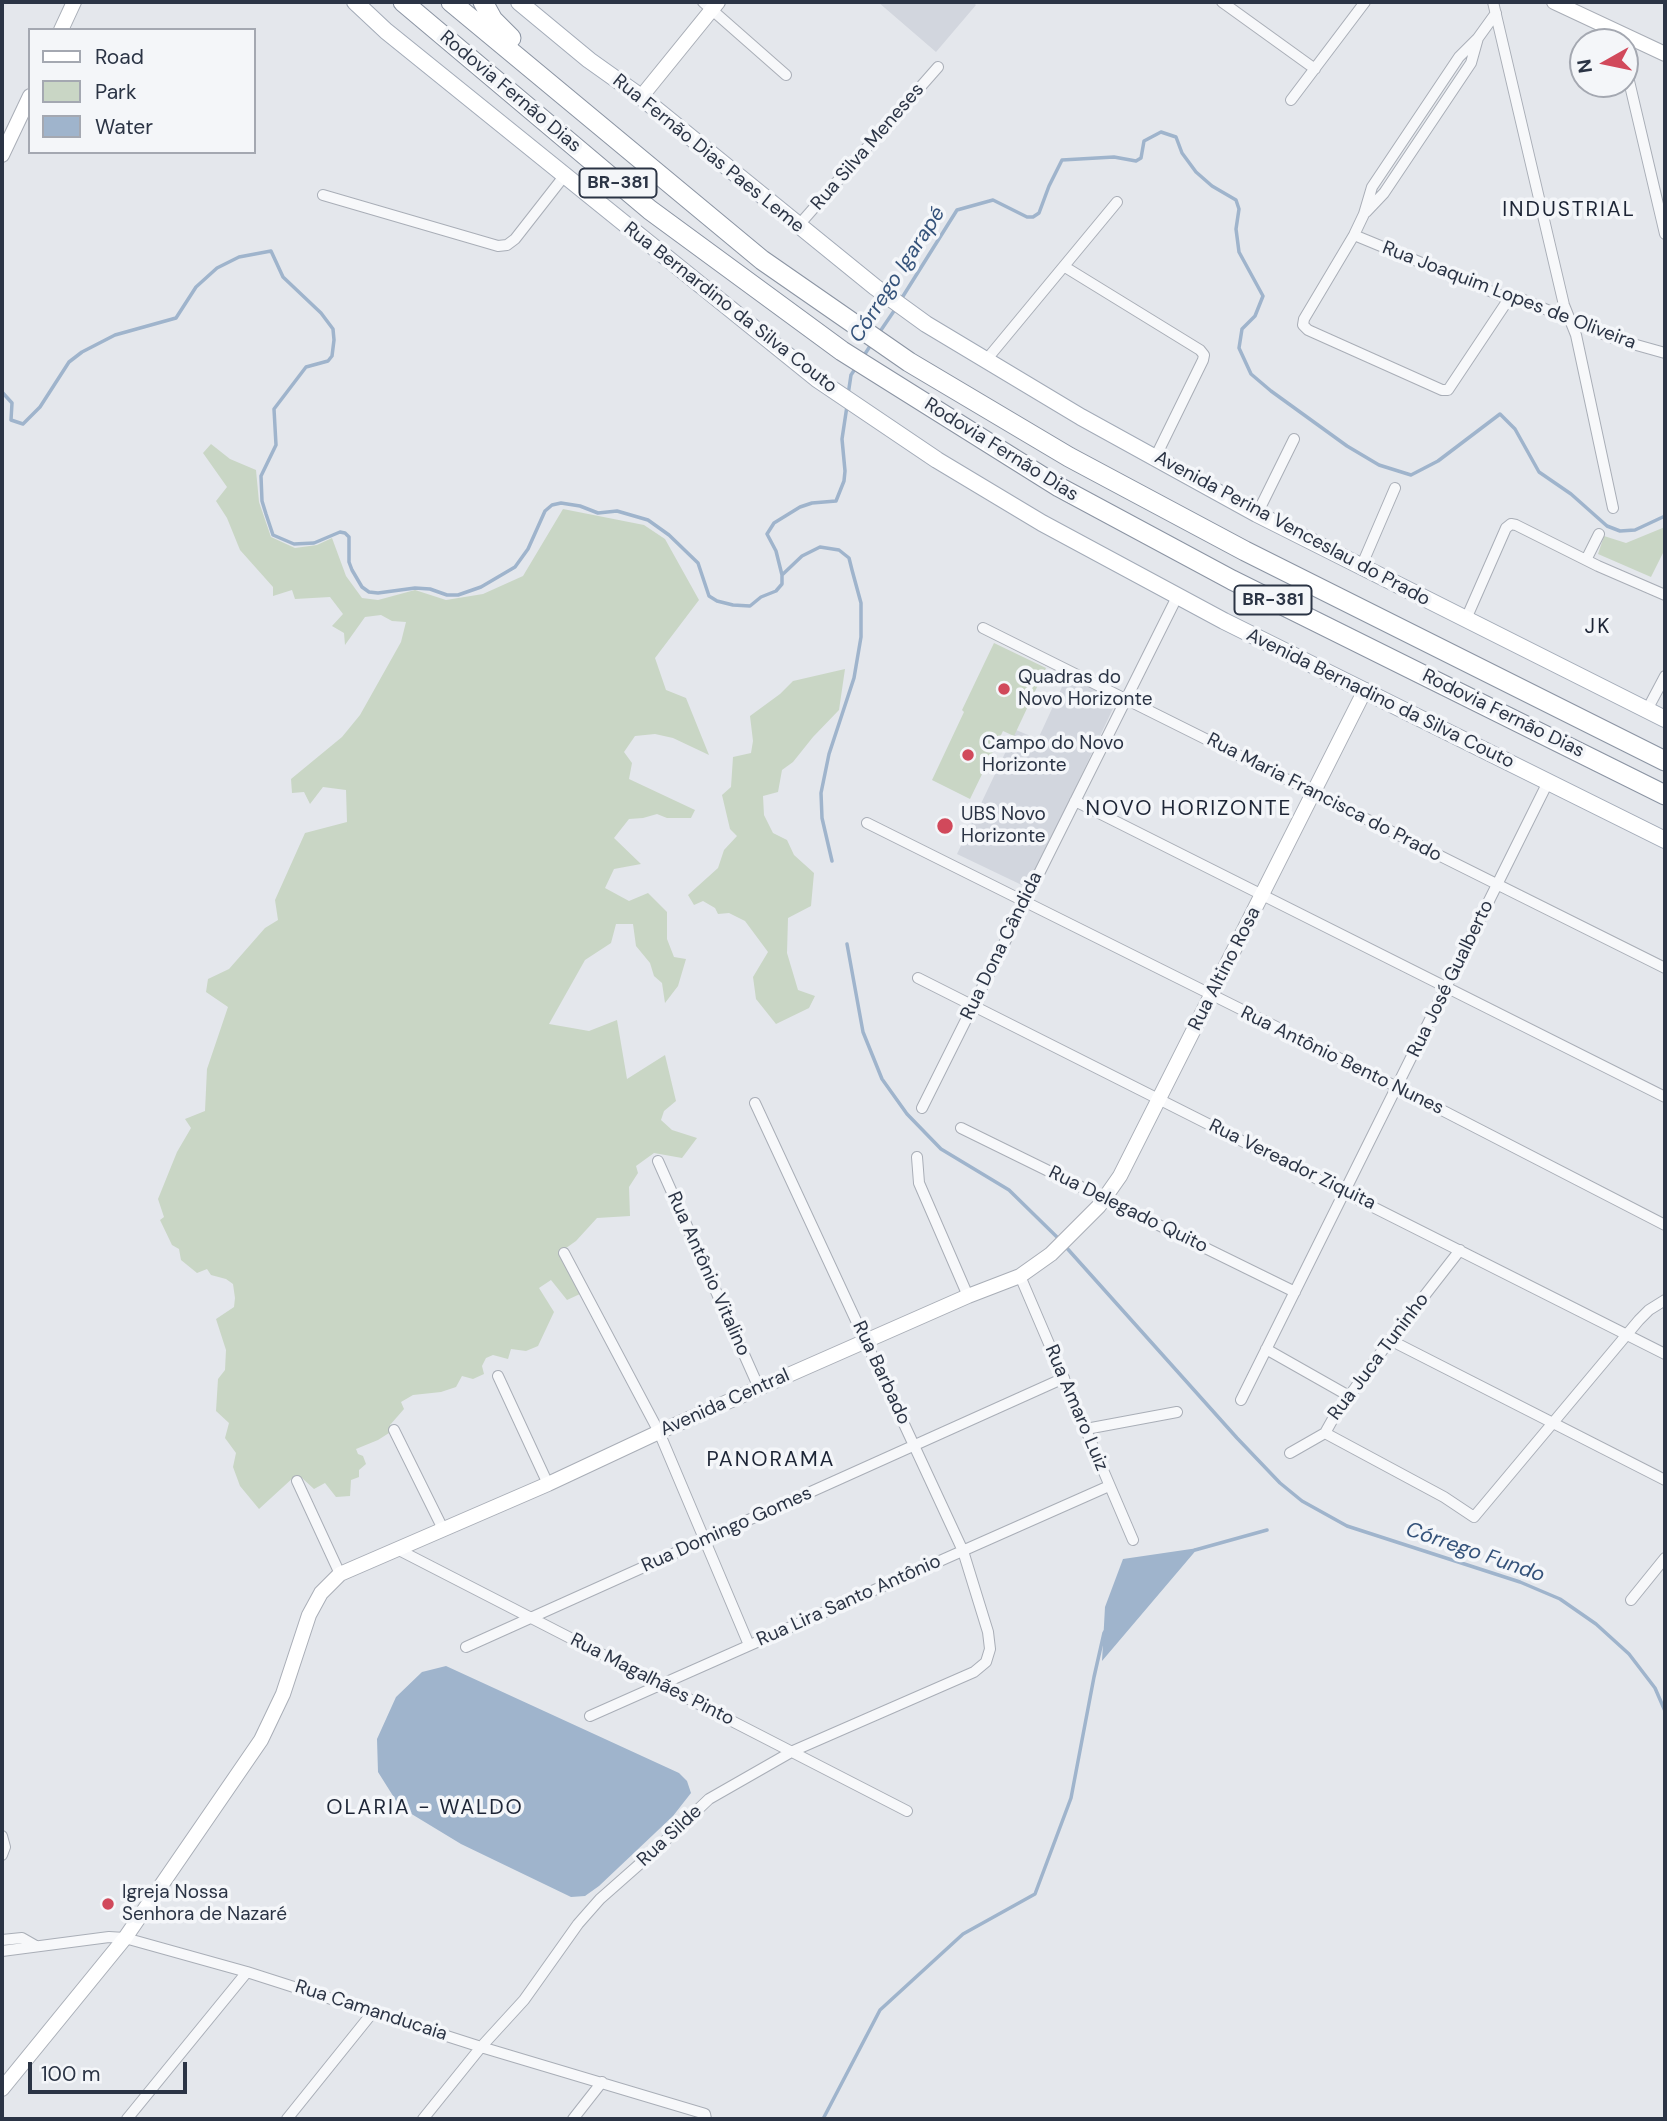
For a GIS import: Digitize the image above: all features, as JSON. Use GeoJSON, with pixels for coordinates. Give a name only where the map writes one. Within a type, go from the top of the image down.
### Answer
{"type":"FeatureCollection","features":[{"type":"Feature","properties":{"kind":"highway","name":"Rodovia Fernão Dias"},"geometry":{"type":"LineString","coordinates":[[403,2],[650,209],[842,351],[1059,487],[1221,574],[1665,795]]}},
{"type":"Feature","properties":{"kind":"highway","name":"Rodovia Fernão Dias"},"geometry":{"type":"LineString","coordinates":[[451,2],[762,260],[909,362],[1069,457],[1234,545],[1436,648],[1665,758]]}},
{"type":"Feature","properties":{"kind":"highway"},"geometry":{"type":"LineString","coordinates":[[483,2],[493,20],[598,125]]}},
{"type":"Feature","properties":{"kind":"main road","name":"Rua Bernardino da Silva Couto"},"geometry":{"type":"LineString","coordinates":[[355,2],[386,31],[817,379],[847,400]]}},
{"type":"Feature","properties":{"kind":"main road","name":"Rua Fernão Dias Paes Leme"},"geometry":{"type":"LineString","coordinates":[[519,2],[589,60],[641,97],[875,288],[926,324]]}},
{"type":"Feature","properties":{"kind":"main road","name":"Avenida Perina Venceslau do Prado"},"geometry":{"type":"LineString","coordinates":[[926,324],[1069,410],[1257,513],[1665,719]]}},
{"type":"Feature","properties":{"kind":"main road","name":"Avenida Bernadino da Silva Couto"},"geometry":{"type":"LineString","coordinates":[[847,400],[1042,523],[1177,597],[1665,840]]}},
{"type":"Feature","properties":{"kind":"street"},"geometry":{"type":"LineString","coordinates":[[62,28],[74,2]]}},
{"type":"Feature","properties":{"kind":"street"},"geometry":{"type":"LineString","coordinates":[[1222,2],[1315,69]]}},
{"type":"Feature","properties":{"kind":"street"},"geometry":{"type":"LineString","coordinates":[[1291,100],[1365,2]]}},
{"type":"Feature","properties":{"kind":"street"},"geometry":{"type":"LineString","coordinates":[[1554,2],[1602,28]]}},
{"type":"Feature","properties":{"kind":"street"},"geometry":{"type":"LineString","coordinates":[[641,97],[711,4],[786,75]]}},
{"type":"Feature","properties":{"kind":"street"},"geometry":{"type":"LineString","coordinates":[[1494,7],[1478,38],[1471,63],[1384,193],[1364,214],[1304,319],[1303,326],[1448,390],[1510,297]]}},
{"type":"Feature","properties":{"kind":"street"},"geometry":{"type":"LineString","coordinates":[[1494,7],[1564,305],[1576,335],[1613,508]]}},
{"type":"Feature","properties":{"kind":"street"},"geometry":{"type":"LineString","coordinates":[[1639,44],[1665,54]]}},
{"type":"Feature","properties":{"kind":"street","name":"Rua Silva Meneses"},"geometry":{"type":"LineString","coordinates":[[799,226],[938,68]]}},
{"type":"Feature","properties":{"kind":"street"},"geometry":{"type":"LineString","coordinates":[[1633,98],[1665,234]]}},
{"type":"Feature","properties":{"kind":"street"},"geometry":{"type":"LineString","coordinates":[[2,155],[28,100]]}},
{"type":"Feature","properties":{"kind":"street"},"geometry":{"type":"LineString","coordinates":[[323,195],[498,246],[507,245],[516,239],[565,175]]}},
{"type":"Feature","properties":{"kind":"street"},"geometry":{"type":"LineString","coordinates":[[987,359],[1117,202]]}},
{"type":"Feature","properties":{"kind":"street","name":"Rua Joaquim Lopes de Oliveira"},"geometry":{"type":"LineString","coordinates":[[1354,235],[1502,296],[1517,297],[1615,339],[1665,353]]}},
{"type":"Feature","properties":{"kind":"street"},"geometry":{"type":"LineString","coordinates":[[1065,267],[1202,352],[1203,360],[1155,458]]}},
{"type":"Feature","properties":{"kind":"street"},"geometry":{"type":"LineString","coordinates":[[1257,513],[1294,439]]}},
{"type":"Feature","properties":{"kind":"street"},"geometry":{"type":"LineString","coordinates":[[1360,567],[1395,488]]}},
{"type":"Feature","properties":{"kind":"street"},"geometry":{"type":"LineString","coordinates":[[1466,619],[1506,528],[1511,524],[1665,595]]}},
{"type":"Feature","properties":{"kind":"street"},"geometry":{"type":"LineString","coordinates":[[1586,560],[1599,534]]}},
{"type":"Feature","properties":{"kind":"street","name":"Rua Dona Cândida"},"geometry":{"type":"LineString","coordinates":[[922,1108],[1177,597]]}},
{"type":"Feature","properties":{"kind":"street","name":"Rua Maria Francisca do Prado"},"geometry":{"type":"LineString","coordinates":[[983,628],[1665,968]]}},
{"type":"Feature","properties":{"kind":"street"},"geometry":{"type":"LineString","coordinates":[[1647,710],[1665,676]]}},
{"type":"Feature","properties":{"kind":"street","name":"Rua Altino Rosa"},"geometry":{"type":"LineString","coordinates":[[1051,1254],[1106,1199],[1365,690]]}},
{"type":"Feature","properties":{"kind":"street","name":"Rua José Gualberto"},"geometry":{"type":"LineString","coordinates":[[1241,1400],[1548,782]]}},
{"type":"Feature","properties":{"kind":"street"},"geometry":{"type":"LineString","coordinates":[[1075,801],[1665,1097]]}},
{"type":"Feature","properties":{"kind":"street","name":"Rua Antônio Bento Nunes"},"geometry":{"type":"LineString","coordinates":[[867,824],[1397,1087],[1665,1225]]}},
{"type":"Feature","properties":{"kind":"street","name":"Rua Vereador Ziquita"},"geometry":{"type":"LineString","coordinates":[[918,978],[1665,1354]]}},
{"type":"Feature","properties":{"kind":"street","name":"Rua Barbado"},"geometry":{"type":"LineString","coordinates":[[755,1103],[963,1550],[982,1608],[990,1650]]}},
{"type":"Feature","properties":{"kind":"street","name":"Rua Delegado Quito"},"geometry":{"type":"LineString","coordinates":[[961,1128],[1295,1292]]}},
{"type":"Feature","properties":{"kind":"street"},"geometry":{"type":"LineString","coordinates":[[917,1157],[919,1184],[968,1296]]}},
{"type":"Feature","properties":{"kind":"street","name":"Rua Antônio Vitalino"},"geometry":{"type":"LineString","coordinates":[[658,1161],[759,1388]]}},
{"type":"Feature","properties":{"kind":"street","name":"Rua Juca Tuninho"},"geometry":{"type":"LineString","coordinates":[[1290,1453],[1325,1433],[1390,1340],[1460,1250]]}},
{"type":"Feature","properties":{"kind":"street"},"geometry":{"type":"LineString","coordinates":[[564,1253],[659,1432],[749,1645]]}},
{"type":"Feature","properties":{"kind":"street","name":"Avenida Central"},"geometry":{"type":"LineString","coordinates":[[340,1574],[968,1296],[1020,1276],[1051,1254]]}},
{"type":"Feature","properties":{"kind":"street","name":"Rua Amaro Luiz"},"geometry":{"type":"LineString","coordinates":[[1020,1276],[1133,1540]]}},
{"type":"Feature","properties":{"kind":"street"},"geometry":{"type":"LineString","coordinates":[[1325,1433],[1444,1497],[1474,1517],[1649,1310],[1665,1300]]}},
{"type":"Feature","properties":{"kind":"street"},"geometry":{"type":"LineString","coordinates":[[1390,1340],[1665,1480]]}},
{"type":"Feature","properties":{"kind":"street"},"geometry":{"type":"LineString","coordinates":[[1266,1349],[1349,1396]]}},
{"type":"Feature","properties":{"kind":"street"},"geometry":{"type":"LineString","coordinates":[[498,1376],[548,1484]]}},
{"type":"Feature","properties":{"kind":"street","name":"Rua Domingo Gomes"},"geometry":{"type":"LineString","coordinates":[[467,1647],[1064,1378]]}},
{"type":"Feature","properties":{"kind":"street"},"geometry":{"type":"LineString","coordinates":[[1086,1429],[1177,1412]]}},
{"type":"Feature","properties":{"kind":"street"},"geometry":{"type":"LineString","coordinates":[[394,1430],[443,1529]]}},
{"type":"Feature","properties":{"kind":"street"},"geometry":{"type":"LineString","coordinates":[[4,2080],[125,1938],[261,1740],[283,1694],[309,1615],[321,1593],[340,1574],[297,1481]]}},
{"type":"Feature","properties":{"kind":"street","name":"Rua Lira Santo Antônio"},"geometry":{"type":"LineString","coordinates":[[590,1716],[1109,1486]]}},
{"type":"Feature","properties":{"kind":"street","name":"Rua Magalhães Pinto"},"geometry":{"type":"LineString","coordinates":[[397,1549],[907,1811]]}},
{"type":"Feature","properties":{"kind":"street"},"geometry":{"type":"LineString","coordinates":[[1631,1600],[1665,1558]]}},
{"type":"Feature","properties":{"kind":"street","name":"Rua Silde"},"geometry":{"type":"LineString","coordinates":[[423,2119],[481,2046],[524,2000],[578,1924],[600,1899],[709,1799],[793,1751],[974,1672],[986,1662],[990,1650]]}},
{"type":"Feature","properties":{"kind":"street"},"geometry":{"type":"LineString","coordinates":[[2,1836],[5,1847],[2,1855]]}},
{"type":"Feature","properties":{"kind":"street","name":"Rua Camanducaia"},"geometry":{"type":"LineString","coordinates":[[2,1951],[109,1937],[125,1938],[247,1972],[704,2116]]}},
{"type":"Feature","properties":{"kind":"street","name":"Rua Camanducaia"},"geometry":{"type":"LineString","coordinates":[[2,1940],[22,1938],[36,1946]]}},
{"type":"Feature","properties":{"kind":"street"},"geometry":{"type":"LineString","coordinates":[[127,2119],[247,1972]]}},
{"type":"Feature","properties":{"kind":"street"},"geometry":{"type":"LineString","coordinates":[[287,2119],[373,2012]]}},
{"type":"Feature","properties":{"kind":"street"},"geometry":{"type":"LineString","coordinates":[[573,2119],[601,2082]]}},
{"type":"Feature","properties":{"kind":"shaded area"},"geometry":{"type":"Polygon","coordinates":[[[878,2],[973,2],[976,5],[936,52],[878,2]]]}},
{"type":"Feature","properties":{"kind":"shaded area"},"geometry":{"type":"Polygon","coordinates":[[[1067,676],[1117,700],[1028,888],[957,854],[1016,730],[1038,739],[1067,676]]]}},
{"type":"Feature","properties":{"kind":"green space"},"geometry":{"type":"Polygon","coordinates":[[[211,444],[230,459],[256,470],[259,502],[271,537],[295,548],[317,545],[332,538],[346,576],[362,598],[378,600],[415,590],[446,600],[483,594],[523,576],[563,509],[644,525],[665,539],[699,600],[655,658],[666,690],[686,698],[709,755],[673,738],[655,734],[635,736],[624,752],[632,763],[629,779],[695,810],[691,818],[667,818],[657,814],[629,819],[614,838],[641,864],[614,869],[605,888],[629,901],[648,893],[667,912],[667,939],[674,957],[686,959],[678,986],[665,1003],[662,983],[654,976],[650,963],[636,946],[633,924],[616,924],[611,943],[585,960],[549,1024],[589,1031],[617,1020],[627,1079],[665,1055],[676,1101],[664,1111],[661,1120],[672,1130],[697,1138],[682,1158],[654,1153],[636,1166],[638,1173],[629,1187],[630,1216],[597,1218],[576,1241],[559,1253],[580,1294],[567,1300],[551,1280],[539,1288],[554,1312],[538,1346],[526,1351],[511,1349],[508,1359],[493,1355],[486,1358],[482,1366],[484,1374],[473,1379],[462,1376],[456,1387],[441,1392],[413,1395],[401,1402],[404,1409],[390,1425],[389,1433],[356,1449],[366,1464],[359,1470],[359,1477],[351,1480],[350,1496],[336,1497],[325,1483],[314,1489],[302,1478],[295,1476],[259,1509],[240,1486],[233,1467],[236,1453],[225,1438],[229,1423],[216,1411],[218,1379],[225,1370],[226,1350],[216,1319],[234,1307],[233,1284],[211,1275],[207,1269],[197,1273],[181,1260],[179,1249],[172,1245],[160,1220],[164,1217],[158,1199],[177,1152],[191,1128],[185,1119],[205,1111],[207,1069],[228,1007],[206,992],[208,979],[229,969],[265,928],[278,920],[275,900],[305,833],[347,822],[346,790],[323,787],[310,804],[304,792],[292,793],[291,779],[342,737],[360,715],[401,642],[406,622],[392,621],[381,615],[365,617],[345,645],[344,633],[332,626],[343,614],[330,597],[295,599],[292,590],[273,596],[273,587],[240,550],[227,518],[216,501],[227,487],[203,453],[211,444]]]}},
{"type":"Feature","properties":{"kind":"green space"},"geometry":{"type":"Polygon","coordinates":[[[1665,527],[1665,549],[1651,577],[1598,554],[1604,536],[1626,543],[1665,527]]]}},
{"type":"Feature","properties":{"kind":"green space"},"geometry":{"type":"Polygon","coordinates":[[[994,643],[1046,668],[1014,736],[1003,731],[970,799],[932,780],[994,643]]]}},
{"type":"Feature","properties":{"kind":"green space"},"geometry":{"type":"Polygon","coordinates":[[[845,669],[839,710],[793,762],[782,770],[778,792],[763,796],[764,815],[773,833],[787,840],[794,855],[814,873],[811,906],[788,918],[787,953],[798,990],[815,996],[809,1008],[776,1024],[756,999],[753,977],[768,952],[745,921],[729,913],[718,914],[715,908],[703,901],[694,905],[688,895],[718,868],[724,850],[737,836],[730,829],[722,795],[731,787],[733,757],[751,753],[753,741],[750,716],[793,681],[845,669]]]}},
{"type":"Feature","properties":{"kind":"water"},"geometry":{"type":"Polygon","coordinates":[[[1198,1548],[1102,1661],[1105,1607],[1123,1559],[1198,1548]]]}},
{"type":"Feature","properties":{"kind":"water"},"geometry":{"type":"Polygon","coordinates":[[[446,1666],[679,1773],[687,1781],[691,1793],[673,1816],[585,1896],[571,1897],[461,1844],[400,1807],[378,1772],[377,1739],[396,1697],[422,1672],[446,1666]]]}},
{"type":"Feature","properties":{"kind":"waterway","name":"Córrego Igarapé"},"geometry":{"type":"LineString","coordinates":[[900,301],[957,210],[993,200],[1027,217],[1033,217],[1039,213],[1062,160],[1114,157],[1136,161],[1141,158],[1144,141],[1161,132],[1176,137],[1182,153],[1196,172],[1212,186],[1236,200],[1239,209],[1236,229],[1239,252],[1263,296],[1255,316],[1242,329],[1239,348],[1251,374],[1271,391],[1347,446],[1379,465],[1411,475],[1438,461],[1500,414],[1515,429],[1539,472],[1571,494],[1607,526],[1620,531],[1635,530],[1665,516]]}},
{"type":"Feature","properties":{"kind":"waterway","name":"Córrego Fundo"},"geometry":{"type":"LineString","coordinates":[[2,392],[12,403],[11,420],[23,424],[40,407],[69,362],[82,352],[115,335],[176,318],[196,287],[217,268],[239,257],[271,251],[283,277],[321,313],[333,329],[334,340],[332,356],[328,361],[306,367],[274,409],[276,445],[261,476],[262,501],[273,535],[294,544],[314,543],[340,532],[345,533],[349,537],[349,562],[352,570],[362,587],[369,592],[415,588],[458,595],[481,587],[515,567],[528,549],[545,511],[552,505],[561,503],[598,513],[617,511],[648,520],[669,535],[698,563],[709,596],[733,605],[750,606],[761,597],[776,591],[782,584],[782,575],[802,556],[820,547],[839,550],[849,558],[861,603],[861,637],[854,678],[829,754],[821,793],[822,818],[832,861]]}},
{"type":"Feature","properties":{"kind":"waterway","name":"Córrego Igarapé"},"geometry":{"type":"LineString","coordinates":[[879,333],[896,308]]}},
{"type":"Feature","properties":{"kind":"waterway","name":"Córrego Igarapé"},"geometry":{"type":"LineString","coordinates":[[863,357],[872,343]]}},
{"type":"Feature","properties":{"kind":"waterway","name":"Córrego Igarapé"},"geometry":{"type":"LineString","coordinates":[[848,395],[851,375],[857,366]]}},
{"type":"Feature","properties":{"kind":"waterway","name":"Córrego Igarapé"},"geometry":{"type":"LineString","coordinates":[[782,575],[776,551],[767,534],[774,523],[800,507],[836,501],[844,481],[842,439],[847,406]]}},
{"type":"Feature","properties":{"kind":"waterway"},"geometry":{"type":"LineString","coordinates":[[847,944],[863,1032],[882,1079],[907,1114],[941,1149],[1009,1190],[1060,1240]]}},
{"type":"Feature","properties":{"kind":"waterway","name":"Córrego Fundo"},"geometry":{"type":"LineString","coordinates":[[1065,1246],[1237,1438],[1280,1483],[1302,1501],[1347,1526],[1520,1582],[1560,1599],[1596,1624],[1629,1654],[1655,1688],[1665,1711]]}},
{"type":"Feature","properties":{"kind":"waterway"},"geometry":{"type":"LineString","coordinates":[[1195,1550],[1267,1530]]}},
{"type":"Feature","properties":{"kind":"waterway"},"geometry":{"type":"LineString","coordinates":[[823,2119],[880,2010],[963,1934],[1035,1894],[1071,1798],[1094,1677],[1106,1630]]}},
{"type":"Feature","properties":{"kind":"place","name":"Quadras do Novo Horizonte"},"geometry":{"type":"Point","coordinates":[1004,689]}},
{"type":"Feature","properties":{"kind":"place","name":"Campo do Novo Horizonte"},"geometry":{"type":"Point","coordinates":[968,755]}},
{"type":"Feature","properties":{"kind":"place","name":"UBS Novo Horizonte"},"geometry":{"type":"Point","coordinates":[945,826]}},
{"type":"Feature","properties":{"kind":"place","name":"Igreja Nossa Senhora de Nazaré"},"geometry":{"type":"Point","coordinates":[108,1904]}},
{"type":"Feature","properties":{"kind":"district","name":"INDUSTRIAL"},"geometry":{"type":"Point","coordinates":[1569,210]}},
{"type":"Feature","properties":{"kind":"district","name":"JK"},"geometry":{"type":"Point","coordinates":[1598,627]}},
{"type":"Feature","properties":{"kind":"district","name":"NOVO HORIZONTE"},"geometry":{"type":"Point","coordinates":[1189,809]}},
{"type":"Feature","properties":{"kind":"district","name":"PANORAMA"},"geometry":{"type":"Point","coordinates":[771,1460]}},
{"type":"Feature","properties":{"kind":"district","name":"OLARIA - WALDO"},"geometry":{"type":"Point","coordinates":[425,1808]}}]}
